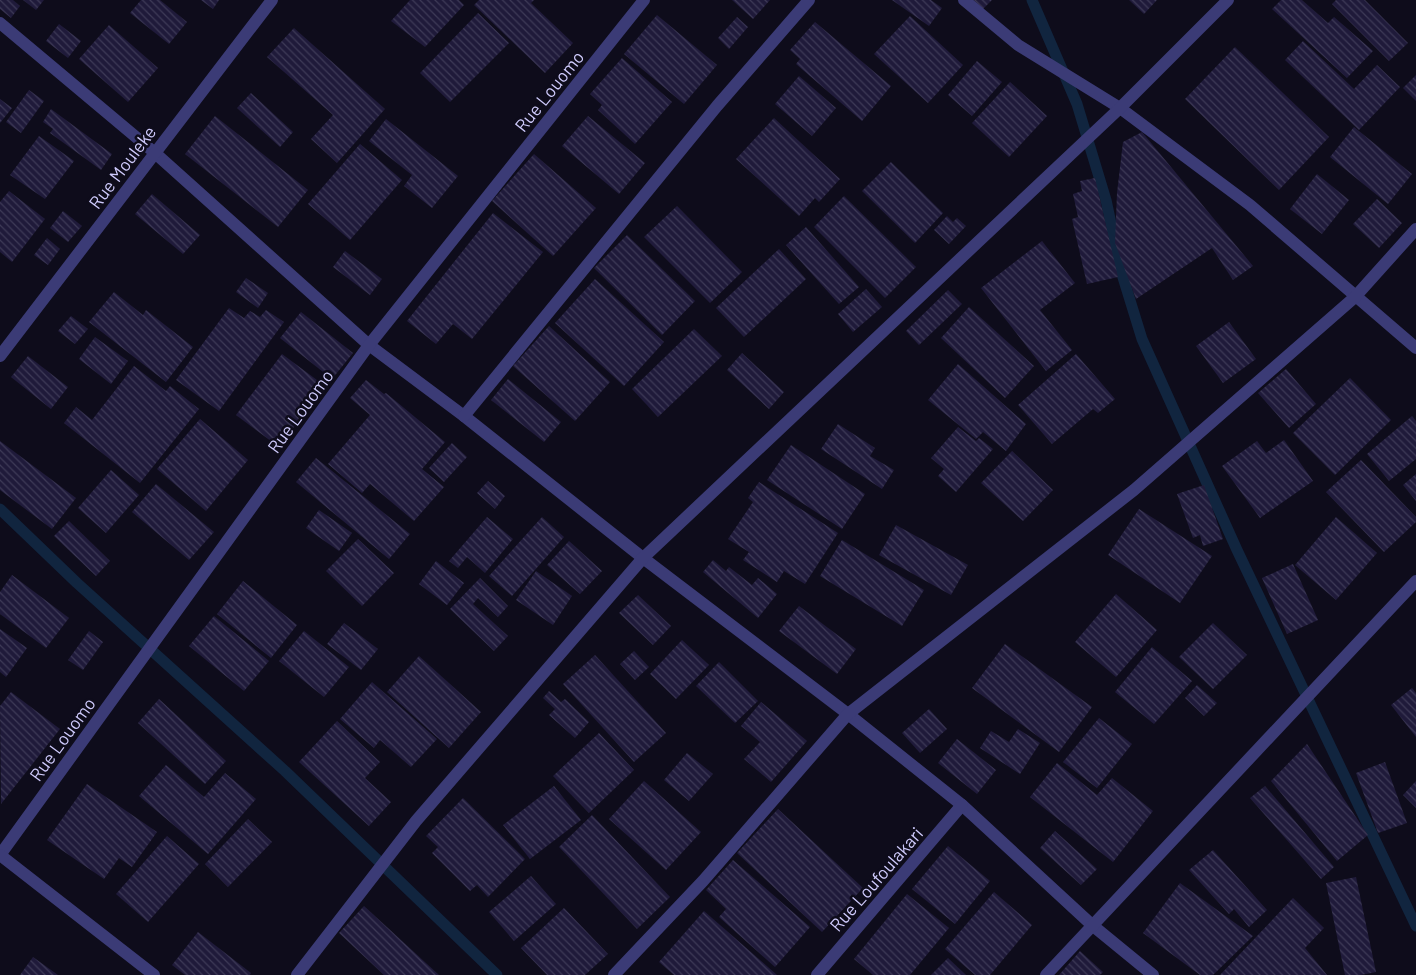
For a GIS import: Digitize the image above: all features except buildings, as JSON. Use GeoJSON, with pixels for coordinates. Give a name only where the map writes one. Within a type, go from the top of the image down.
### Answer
{"type":"FeatureCollection","features":[{"type":"Feature","properties":{"kind":"street","name":"Rue Mouleke"},"geometry":{"type":"LineString","coordinates":[[0,356],[272,0]]}},
{"type":"Feature","properties":{"kind":"street","name":"Rue Louomo"},"geometry":{"type":"LineString","coordinates":[[0,855],[369,345],[644,0]]}},
{"type":"Feature","properties":{"kind":"street"},"geometry":{"type":"LineString","coordinates":[[464,416],[718,106],[808,0]]}},
{"type":"Feature","properties":{"kind":"street"},"geometry":{"type":"LineString","coordinates":[[964,0],[1018,45],[1120,108],[1250,205],[1416,348]]}},
{"type":"Feature","properties":{"kind":"street"},"geometry":{"type":"LineString","coordinates":[[297,975],[416,820],[642,558],[1120,108],[1228,0]]}},
{"type":"Feature","properties":{"kind":"street"},"geometry":{"type":"LineString","coordinates":[[0,23],[154,153],[369,345],[464,416],[642,558],[848,714],[962,805],[1092,925],[1153,975]]}},
{"type":"Feature","properties":{"kind":"street"},"geometry":{"type":"LineString","coordinates":[[614,975],[704,881],[848,714],[1134,490],[1355,297],[1416,229]]}},
{"type":"Feature","properties":{"kind":"street"},"geometry":{"type":"LineString","coordinates":[[1046,975],[1416,581]]}},
{"type":"Feature","properties":{"kind":"street","name":"Rue Loufoulakari"},"geometry":{"type":"LineString","coordinates":[[817,975],[962,805]]}},
{"type":"Feature","properties":{"kind":"street"},"geometry":{"type":"LineString","coordinates":[[0,855],[154,975]]}},
{"type":"Feature","properties":{"kind":"waterway"},"geometry":{"type":"LineString","coordinates":[[1032,0],[1077,104],[1106,200],[1121,271],[1142,339],[1237,550],[1416,926]]}},
{"type":"Feature","properties":{"kind":"waterway"},"geometry":{"type":"LineString","coordinates":[[0,509],[77,583],[285,771],[497,975]]}}]}
